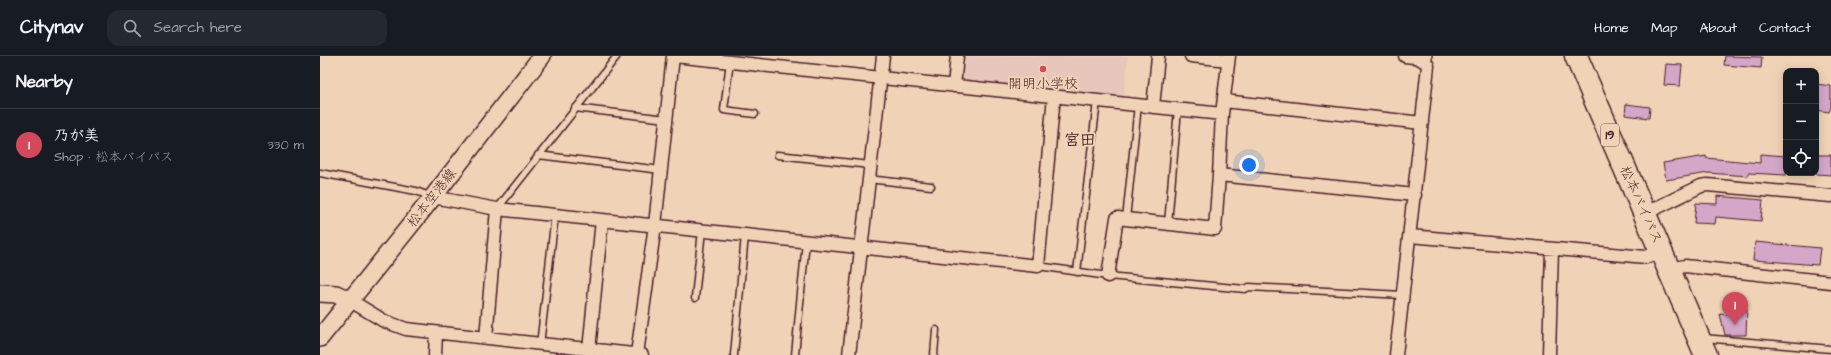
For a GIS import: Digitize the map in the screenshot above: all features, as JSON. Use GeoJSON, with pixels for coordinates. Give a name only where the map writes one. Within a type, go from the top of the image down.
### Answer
{"type":"FeatureCollection","features":[{"type":"Feature","properties":{"kind":"highway","name":"松本バイパス"},"geometry":{"type":"LineString","coordinates":[[1576,56],[1702,346]]}},
{"type":"Feature","properties":{"kind":"main road","name":"松本空港線"},"geometry":{"type":"LineString","coordinates":[[320,338],[352,300],[542,56]]}},
{"type":"Feature","properties":{"kind":"main road"},"geometry":{"type":"LineString","coordinates":[[320,293],[336,294],[352,300]]}},
{"type":"Feature","properties":{"kind":"street"},"geometry":{"type":"LineString","coordinates":[[352,300],[384,321],[406,329],[640,355],[674,56],[730,61],[784,61],[881,79],[1222,114]]}},
{"type":"Feature","properties":{"kind":"street"},"geometry":{"type":"LineString","coordinates":[[849,355],[883,56]]}},
{"type":"Feature","properties":{"kind":"street"},"geometry":{"type":"LineString","coordinates":[[954,86],[957,56]]}},
{"type":"Feature","properties":{"kind":"street"},"geometry":{"type":"LineString","coordinates":[[1153,107],[1158,56]]}},
{"type":"Feature","properties":{"kind":"street"},"geometry":{"type":"LineString","coordinates":[[1108,276],[1117,218],[1215,229],[1222,114],[1228,58],[1191,56]]}},
{"type":"Feature","properties":{"kind":"street"},"geometry":{"type":"LineString","coordinates":[[1396,355],[1428,66],[1423,57],[1405,56]]}},
{"type":"Feature","properties":{"kind":"street"},"geometry":{"type":"LineString","coordinates":[[433,197],[497,209],[861,246],[1038,266],[1054,96]]}},
{"type":"Feature","properties":{"kind":"street"},"geometry":{"type":"LineString","coordinates":[[1224,101],[1422,123]]}},
{"type":"Feature","properties":{"kind":"street"},"geometry":{"type":"LineString","coordinates":[[1219,175],[1414,195]]}},
{"type":"Feature","properties":{"kind":"street"},"geometry":{"type":"LineString","coordinates":[[1644,214],[1701,186],[1707,185],[1831,196]]}},
{"type":"Feature","properties":{"kind":"street"},"geometry":{"type":"LineString","coordinates":[[486,338],[497,209]]}},
{"type":"Feature","properties":{"kind":"street"},"geometry":{"type":"LineString","coordinates":[[589,350],[602,220]]}},
{"type":"Feature","properties":{"kind":"street"},"geometry":{"type":"LineString","coordinates":[[1410,236],[1646,257],[1665,260],[1685,266],[1831,282]]}},
{"type":"Feature","properties":{"kind":"street"},"geometry":{"type":"LineString","coordinates":[[1548,355],[1552,249]]}},
{"type":"Feature","properties":{"kind":"street"},"geometry":{"type":"LineString","coordinates":[[435,355],[436,333]]}},
{"type":"Feature","properties":{"kind":"lane"},"geometry":{"type":"LineString","coordinates":[[497,209],[617,56]]}},
{"type":"Feature","properties":{"kind":"lane"},"geometry":{"type":"LineString","coordinates":[[730,61],[724,110],[755,114]]}},
{"type":"Feature","properties":{"kind":"lane"},"geometry":{"type":"LineString","coordinates":[[1077,272],[1097,101]]}},
{"type":"Feature","properties":{"kind":"lane"},"geometry":{"type":"LineString","coordinates":[[1126,219],[1138,105]]}},
{"type":"Feature","properties":{"kind":"lane"},"geometry":{"type":"LineString","coordinates":[[575,108],[666,119]]}},
{"type":"Feature","properties":{"kind":"lane"},"geometry":{"type":"LineString","coordinates":[[1168,224],[1178,109]]}},
{"type":"Feature","properties":{"kind":"lane"},"geometry":{"type":"LineString","coordinates":[[538,155],[661,170]]}},
{"type":"Feature","properties":{"kind":"lane"},"geometry":{"type":"LineString","coordinates":[[778,155],[870,165]]}},
{"type":"Feature","properties":{"kind":"lane"},"geometry":{"type":"LineString","coordinates":[[320,173],[416,191],[433,197]]}},
{"type":"Feature","properties":{"kind":"lane"},"geometry":{"type":"LineString","coordinates":[[868,180],[931,186]]}},
{"type":"Feature","properties":{"kind":"lane"},"geometry":{"type":"LineString","coordinates":[[540,345],[555,215]]}},
{"type":"Feature","properties":{"kind":"lane"},"geometry":{"type":"LineString","coordinates":[[695,298],[702,230]]}},
{"type":"Feature","properties":{"kind":"lane"},"geometry":{"type":"LineString","coordinates":[[734,355],[745,235]]}},
{"type":"Feature","properties":{"kind":"lane"},"geometry":{"type":"LineString","coordinates":[[795,355],[806,241]]}},
{"type":"Feature","properties":{"kind":"lane"},"geometry":{"type":"LineString","coordinates":[[1038,266],[1108,276],[1245,289],[1249,287],[1403,295]]}},
{"type":"Feature","properties":{"kind":"lane"},"geometry":{"type":"LineString","coordinates":[[934,355],[936,330]]}},
{"type":"Feature","properties":{"kind":"lane"},"geometry":{"type":"LineString","coordinates":[[1702,346],[1831,349]]}},
{"type":"Feature","properties":{"kind":"shaded area","name":"開明小学校"},"geometry":{"type":"Polygon","coordinates":[[[960,56],[1128,56],[1124,96],[978,82],[958,83],[960,56]]]}},
{"type":"Feature","properties":{"kind":"building"},"geometry":{"type":"Polygon","coordinates":[[[1725,56],[1762,57],[1761,68],[1724,65],[1725,56]]]}},
{"type":"Feature","properties":{"kind":"building"},"geometry":{"type":"Polygon","coordinates":[[[1666,64],[1682,65],[1680,86],[1664,85],[1666,64]]]}},
{"type":"Feature","properties":{"kind":"building"},"geometry":{"type":"Polygon","coordinates":[[[1819,84],[1831,86],[1831,108],[1829,112],[1819,110],[1819,84]]]}},
{"type":"Feature","properties":{"kind":"building"},"geometry":{"type":"Polygon","coordinates":[[[1626,104],[1650,107],[1649,118],[1625,115],[1626,104]]]}},
{"type":"Feature","properties":{"kind":"building"},"geometry":{"type":"Polygon","coordinates":[[[1760,154],[1783,156],[1783,175],[1748,173],[1748,176],[1708,173],[1666,180],[1663,163],[1706,156],[1706,158],[1760,163],[1760,154]]]}},
{"type":"Feature","properties":{"kind":"building"},"geometry":{"type":"Polygon","coordinates":[[[1819,155],[1831,155],[1831,175],[1819,174],[1819,155]]]}},
{"type":"Feature","properties":{"kind":"building"},"geometry":{"type":"Polygon","coordinates":[[[1717,196],[1763,200],[1761,221],[1716,217],[1715,224],[1694,223],[1696,203],[1717,204],[1717,196]]]}},
{"type":"Feature","properties":{"kind":"building"},"geometry":{"type":"Polygon","coordinates":[[[1755,242],[1820,248],[1818,265],[1753,260],[1755,242]]]}},
{"type":"Feature","properties":{"kind":"building"},"geometry":{"type":"Polygon","coordinates":[[[1727,308],[1747,309],[1746,335],[1725,335],[1720,314],[1727,315],[1727,308]]]}},
{"type":"Feature","properties":{"kind":"place","name":"開明小学校"},"geometry":{"type":"Point","coordinates":[1043,69]}},
{"type":"Feature","properties":{"kind":"place","name":"乃が美"},"geometry":{"type":"Point","coordinates":[1735,325]}},
{"type":"Feature","properties":{"kind":"district","name":"宮田"},"geometry":{"type":"Point","coordinates":[1080,140]}}]}
